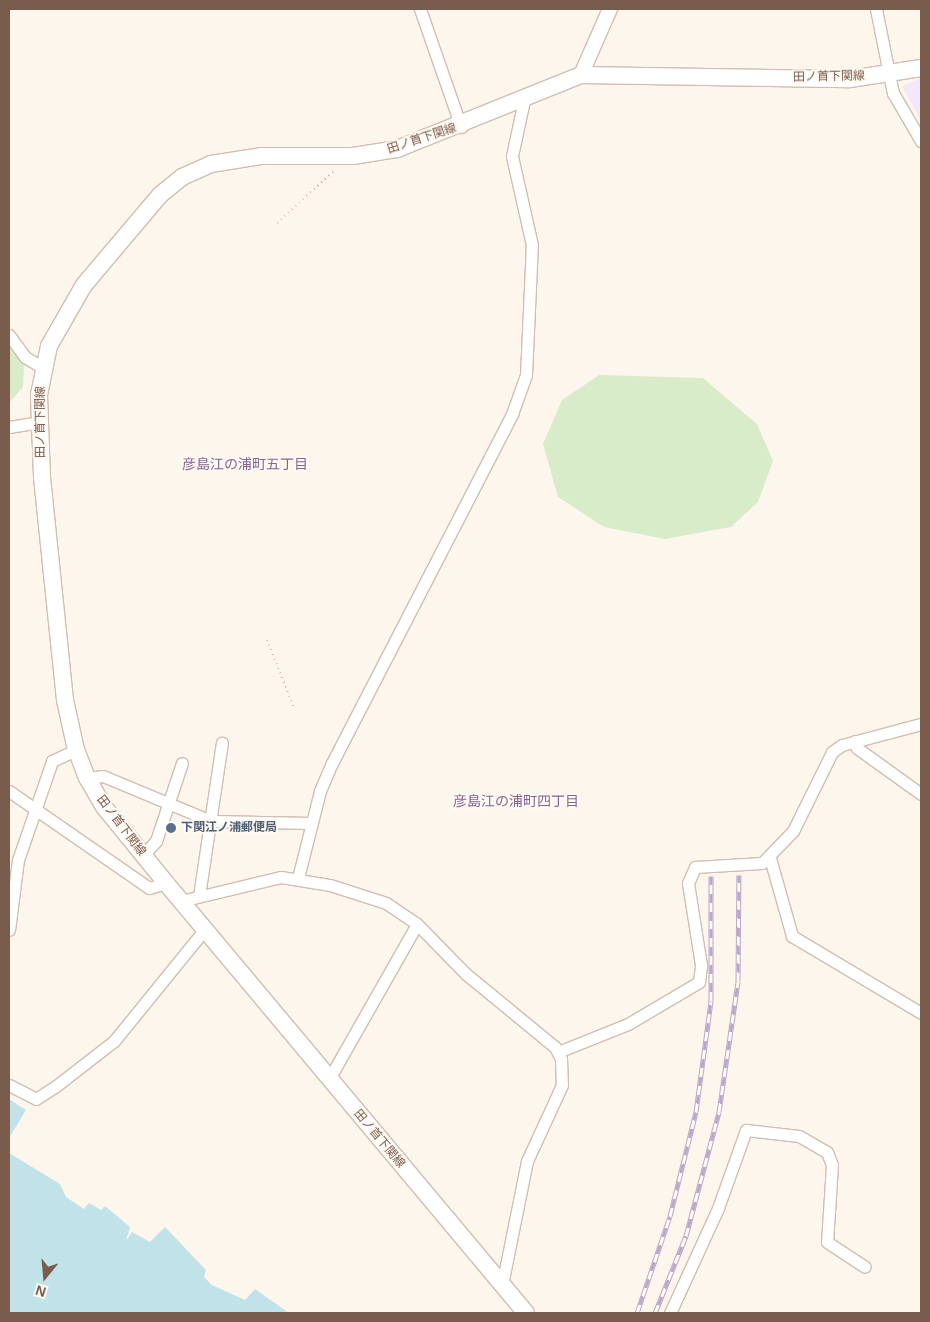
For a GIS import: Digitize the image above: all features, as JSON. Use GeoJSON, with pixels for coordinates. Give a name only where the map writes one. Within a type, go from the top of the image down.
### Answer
{"type":"FeatureCollection","features":[{"type":"Feature","properties":{"kind":"main road","name":"田ノ首下関線"},"geometry":{"type":"LineString","coordinates":[[526,1313],[143,855],[104,806],[88,778],[76,750],[65,700],[39,422],[42,368],[57,328],[84,285],[160,195],[182,177],[241,158],[373,153],[461,127],[581,75],[850,78],[921,68]]}},
{"type":"Feature","properties":{"kind":"street"},"geometry":{"type":"LineString","coordinates":[[420,9],[461,127]]}},
{"type":"Feature","properties":{"kind":"street"},"geometry":{"type":"LineString","coordinates":[[581,75],[610,9]]}},
{"type":"Feature","properties":{"kind":"street"},"geometry":{"type":"LineString","coordinates":[[876,9],[893,93],[921,141]]}},
{"type":"Feature","properties":{"kind":"street"},"geometry":{"type":"LineString","coordinates":[[298,878],[312,823],[332,763],[509,421],[526,375],[532,245],[512,156],[524,100]]}},
{"type":"Feature","properties":{"kind":"street"},"geometry":{"type":"LineString","coordinates":[[9,335],[24,356],[42,368]]}},
{"type":"Feature","properties":{"kind":"street"},"geometry":{"type":"LineString","coordinates":[[9,427],[39,422]]}},
{"type":"Feature","properties":{"kind":"street"},"geometry":{"type":"LineString","coordinates":[[558,1052],[628,1024],[699,982],[701,965],[688,883],[695,867],[762,863],[770,858],[803,814],[823,764],[842,745],[921,724]]}},
{"type":"Feature","properties":{"kind":"street"},"geometry":{"type":"LineString","coordinates":[[855,741],[857,748],[921,794]]}},
{"type":"Feature","properties":{"kind":"street"},"geometry":{"type":"LineString","coordinates":[[199,896],[222,743]]}},
{"type":"Feature","properties":{"kind":"street"},"geometry":{"type":"LineString","coordinates":[[9,930],[18,860],[37,812],[52,761],[76,750]]}},
{"type":"Feature","properties":{"kind":"street"},"geometry":{"type":"LineString","coordinates":[[143,855],[156,841],[182,762]]}},
{"type":"Feature","properties":{"kind":"street"},"geometry":{"type":"LineString","coordinates":[[88,778],[103,776],[211,821],[312,823]]}},
{"type":"Feature","properties":{"kind":"street"},"geometry":{"type":"LineString","coordinates":[[9,791],[149,888],[166,883]]}},
{"type":"Feature","properties":{"kind":"street"},"geometry":{"type":"LineString","coordinates":[[770,858],[792,936],[921,1012]]}},
{"type":"Feature","properties":{"kind":"street"},"geometry":{"type":"LineString","coordinates":[[181,901],[261,879],[298,878],[374,898],[417,924],[466,974],[558,1052],[562,1085],[527,1161],[502,1285]]}},
{"type":"Feature","properties":{"kind":"street"},"geometry":{"type":"LineString","coordinates":[[329,1079],[417,924]]}},
{"type":"Feature","properties":{"kind":"street"},"geometry":{"type":"LineString","coordinates":[[9,1085],[36,1099],[71,1075],[114,1041],[205,929]]}},
{"type":"Feature","properties":{"kind":"street"},"geometry":{"type":"LineString","coordinates":[[670,1313],[718,1208],[746,1130],[799,1136],[827,1152],[832,1165],[827,1242],[865,1267]]}},
{"type":"Feature","properties":{"kind":"path"},"geometry":{"type":"LineString","coordinates":[[276,223],[333,172]]}},
{"type":"Feature","properties":{"kind":"path"},"geometry":{"type":"LineString","coordinates":[[267,640],[294,708]]}},
{"type":"Feature","properties":{"kind":"shaded area"},"geometry":{"type":"Polygon","coordinates":[[[921,78],[921,121],[902,86],[921,78]]]}},
{"type":"Feature","properties":{"kind":"green space"},"geometry":{"type":"Polygon","coordinates":[[[9,344],[24,365],[23,387],[9,403],[9,344]]]}},
{"type":"Feature","properties":{"kind":"green space"},"geometry":{"type":"Polygon","coordinates":[[[599,375],[703,378],[757,424],[773,461],[758,502],[731,527],[665,539],[604,527],[558,497],[543,444],[562,400],[599,375]]]}},
{"type":"Feature","properties":{"kind":"water"},"geometry":{"type":"Polygon","coordinates":[[[9,1099],[26,1110],[9,1138],[9,1099]]]}},
{"type":"Feature","properties":{"kind":"water"},"geometry":{"type":"Polygon","coordinates":[[[9,1153],[60,1184],[66,1197],[84,1209],[89,1203],[101,1210],[105,1206],[130,1227],[126,1241],[132,1232],[150,1242],[165,1227],[206,1270],[204,1277],[212,1285],[245,1300],[255,1289],[289,1313],[9,1313],[9,1153]]]}},
{"type":"Feature","properties":{"kind":"railway"},"geometry":{"type":"LineString","coordinates":[[655,1313],[686,1236],[719,1112],[738,981],[739,875]]}},
{"type":"Feature","properties":{"kind":"railway"},"geometry":{"type":"LineString","coordinates":[[637,1313],[670,1216],[696,1112],[711,1001],[711,876]]}},
{"type":"Feature","properties":{"kind":"place","name":"下関江ノ浦郵便局"},"geometry":{"type":"Point","coordinates":[171,828]}},
{"type":"Feature","properties":{"kind":"district","name":"彦島江の浦町五丁目"},"geometry":{"type":"Point","coordinates":[245,464]}},
{"type":"Feature","properties":{"kind":"district","name":"彦島江の浦町四丁目"},"geometry":{"type":"Point","coordinates":[516,801]}}]}
